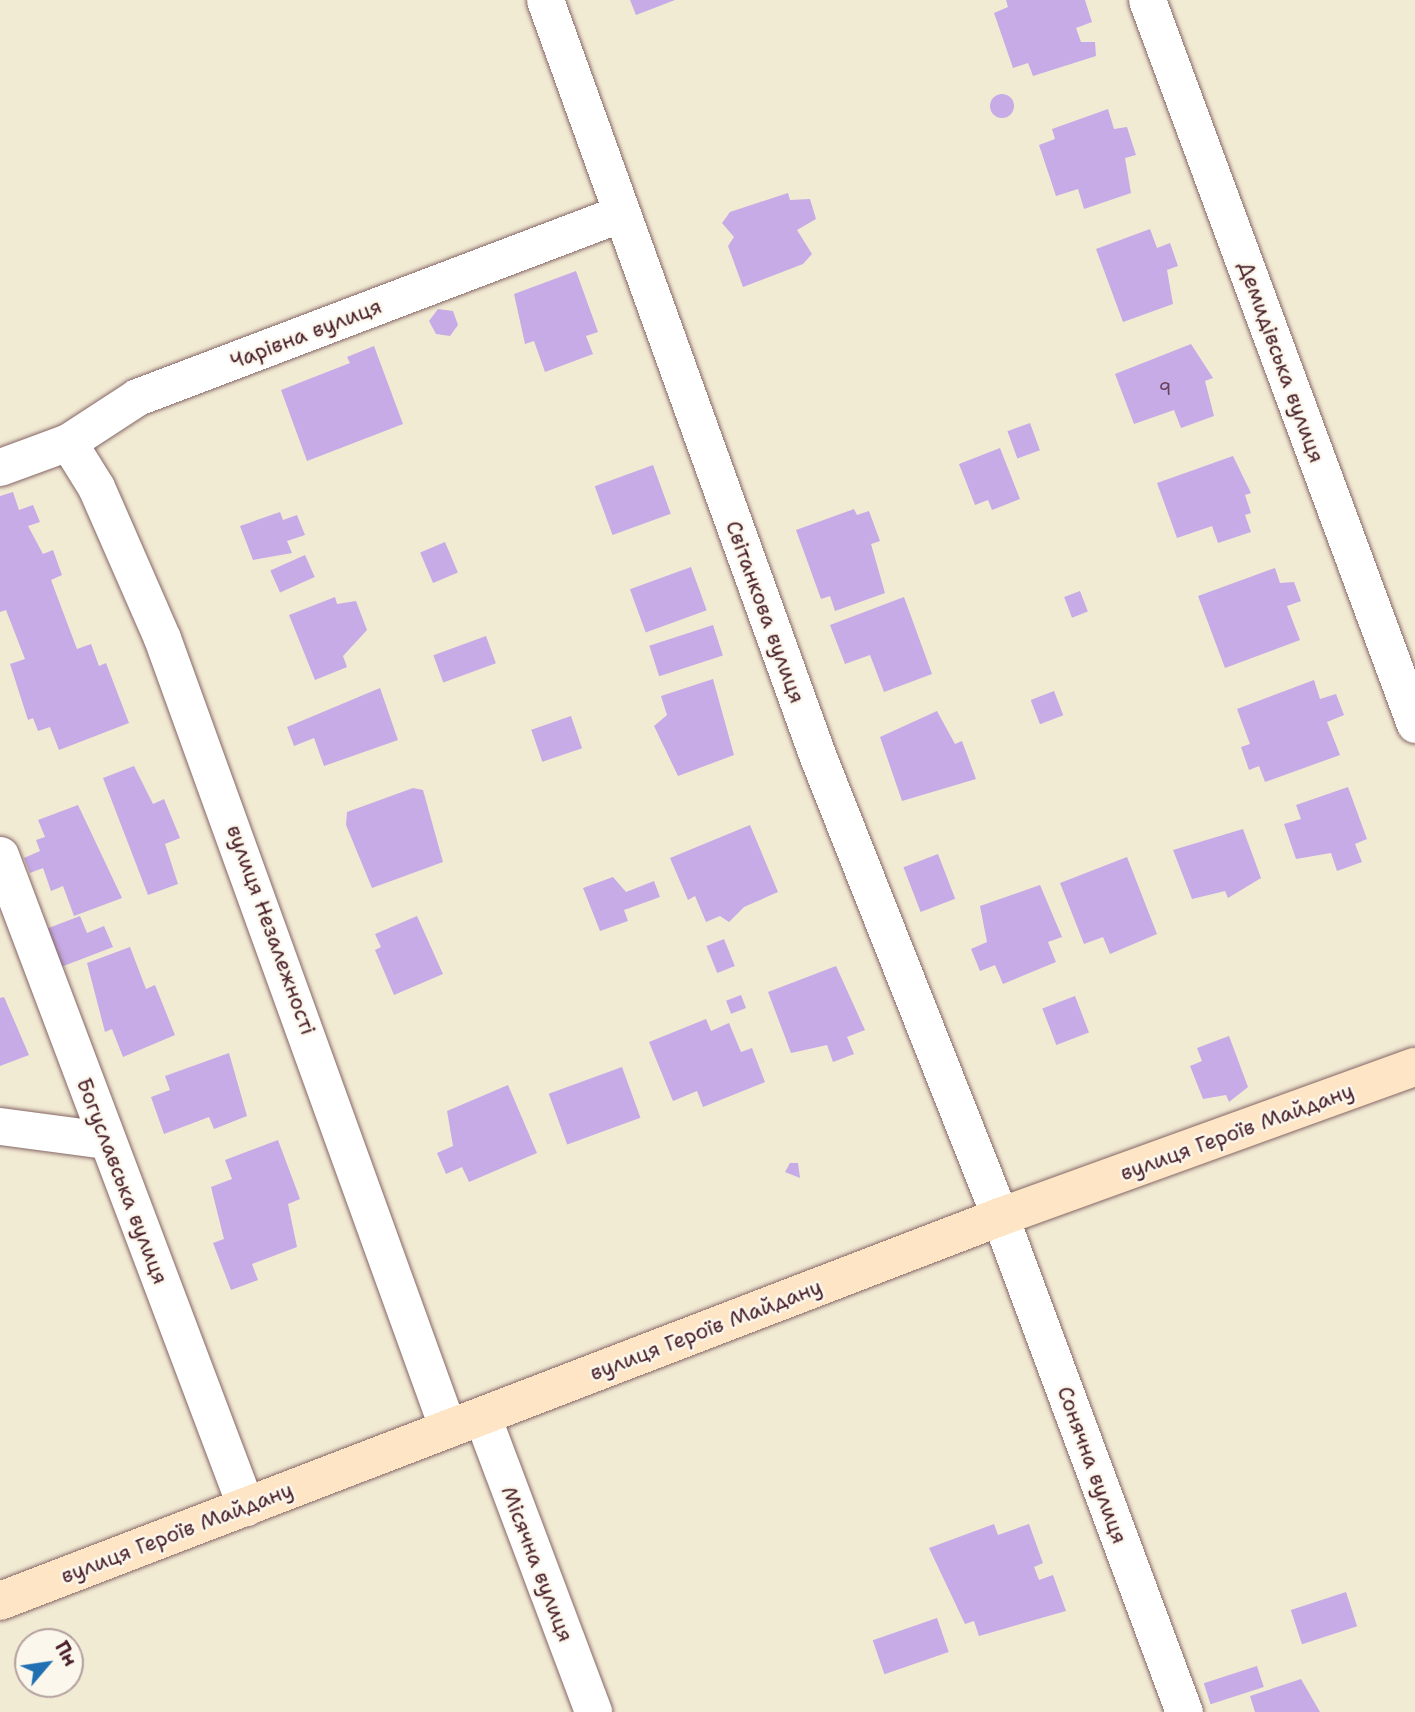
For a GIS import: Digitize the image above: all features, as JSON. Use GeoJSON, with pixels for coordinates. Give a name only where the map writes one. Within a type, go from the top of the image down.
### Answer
{"type":"FeatureCollection","features":[{"type":"Feature","properties":{"kind":"street","name":"Світанкова вулиця"},"geometry":{"type":"LineString","coordinates":[[545,0],[619,214],[818,757],[1000,1217]]}},
{"type":"Feature","properties":{"kind":"street","name":"Демидівська вулиця"},"geometry":{"type":"LineString","coordinates":[[1147,0],[1415,724]]}},
{"type":"Feature","properties":{"kind":"street","name":"Чарівна вулиця"},"geometry":{"type":"LineString","coordinates":[[0,467],[68,442],[137,397],[619,214]]}},
{"type":"Feature","properties":{"kind":"street","name":"вулиця Незалежності"},"geometry":{"type":"LineString","coordinates":[[68,442],[96,487],[162,638],[465,1423]]}},
{"type":"Feature","properties":{"kind":"street","name":"Богуславська вулиця"},"geometry":{"type":"LineString","coordinates":[[0,855],[105,1140],[246,1507]]}},
{"type":"Feature","properties":{"kind":"street","name":"вулиця Героїв Майдану"},"geometry":{"type":"LineString","coordinates":[[0,1601],[1000,1217],[1415,1068]]}},
{"type":"Feature","properties":{"kind":"street"},"geometry":{"type":"LineString","coordinates":[[0,1126],[105,1140]]}},
{"type":"Feature","properties":{"kind":"street","name":"Сонячна вулиця"},"geometry":{"type":"LineString","coordinates":[[1000,1217],[1184,1712]]}},
{"type":"Feature","properties":{"kind":"street","name":"Місячна вулиця"},"geometry":{"type":"LineString","coordinates":[[465,1423],[593,1712]]}},
{"type":"Feature","properties":{"kind":"building"},"geometry":{"type":"Polygon","coordinates":[[[630,0],[675,0],[636,15],[630,0]]]}},
{"type":"Feature","properties":{"kind":"building"},"geometry":{"type":"Polygon","coordinates":[[[1006,0],[1085,0],[1092,22],[1076,28],[1081,42],[1095,42],[1096,56],[1033,76],[1028,63],[1013,68],[994,13],[1008,7],[1006,0]]]}},
{"type":"Feature","properties":{"kind":"building"},"geometry":{"type":"Polygon","coordinates":[[[1002,94],[1011,97],[1014,106],[1011,115],[1002,118],[993,115],[990,106],[993,97],[1002,94]]]}},
{"type":"Feature","properties":{"kind":"building"},"geometry":{"type":"Polygon","coordinates":[[[1108,109],[1114,129],[1127,127],[1136,155],[1125,158],[1131,193],[1084,209],[1078,189],[1056,196],[1039,145],[1055,139],[1052,129],[1108,109]]]}},
{"type":"Feature","properties":{"kind":"building"},"geometry":{"type":"Polygon","coordinates":[[[788,193],[790,200],[810,199],[816,219],[797,230],[812,254],[803,264],[743,287],[728,246],[734,237],[722,223],[730,212],[788,193]]]}},
{"type":"Feature","properties":{"kind":"building"},"geometry":{"type":"Polygon","coordinates":[[[1150,229],[1157,248],[1170,243],[1178,266],[1167,270],[1173,304],[1123,322],[1096,249],[1150,229]]]}},
{"type":"Feature","properties":{"kind":"building"},"geometry":{"type":"Polygon","coordinates":[[[576,271],[598,332],[586,336],[593,354],[545,372],[534,341],[525,344],[514,294],[576,271]]]}},
{"type":"Feature","properties":{"kind":"building"},"geometry":{"type":"Polygon","coordinates":[[[438,309],[453,311],[458,325],[450,336],[436,334],[429,321],[438,309]]]}},
{"type":"Feature","properties":{"kind":"building"},"geometry":{"type":"Polygon","coordinates":[[[1191,344],[1213,378],[1205,381],[1214,416],[1181,428],[1174,410],[1134,424],[1115,374],[1191,344]]]}},
{"type":"Feature","properties":{"kind":"building"},"geometry":{"type":"Polygon","coordinates":[[[374,346],[403,424],[307,461],[281,390],[350,363],[347,357],[374,346]]]}},
{"type":"Feature","properties":{"kind":"building"},"geometry":{"type":"Polygon","coordinates":[[[1030,423],[1040,450],[1017,458],[1007,431],[1030,423]]]}},
{"type":"Feature","properties":{"kind":"building"},"geometry":{"type":"Polygon","coordinates":[[[1000,448],[1020,499],[992,510],[988,500],[975,505],[959,464],[1000,448]]]}},
{"type":"Feature","properties":{"kind":"building"},"geometry":{"type":"Polygon","coordinates":[[[1233,456],[1251,493],[1245,495],[1251,513],[1245,515],[1251,532],[1218,543],[1212,526],[1177,538],[1157,483],[1233,456]]]}},
{"type":"Feature","properties":{"kind":"building"},"geometry":{"type":"Polygon","coordinates":[[[653,465],[671,514],[613,535],[595,486],[653,465]]]}},
{"type":"Feature","properties":{"kind":"building"},"geometry":{"type":"Polygon","coordinates":[[[13,492],[19,510],[33,505],[40,522],[28,526],[43,554],[53,550],[62,575],[51,580],[77,649],[91,644],[99,666],[106,663],[129,723],[59,750],[50,727],[38,731],[33,718],[28,720],[10,664],[25,659],[6,610],[0,612],[0,496],[13,492]]]}},
{"type":"Feature","properties":{"kind":"building"},"geometry":{"type":"Polygon","coordinates":[[[854,509],[857,515],[869,511],[880,541],[871,544],[885,593],[835,611],[830,596],[821,599],[796,530],[854,509]]]}},
{"type":"Feature","properties":{"kind":"building"},"geometry":{"type":"Polygon","coordinates":[[[280,512],[283,520],[297,515],[305,535],[287,541],[292,553],[253,560],[240,526],[280,512]]]}},
{"type":"Feature","properties":{"kind":"building"},"geometry":{"type":"Polygon","coordinates":[[[445,542],[458,572],[433,583],[420,553],[445,542]]]}},
{"type":"Feature","properties":{"kind":"building"},"geometry":{"type":"Polygon","coordinates":[[[305,555],[315,577],[280,592],[270,570],[305,555]]]}},
{"type":"Feature","properties":{"kind":"building"},"geometry":{"type":"Polygon","coordinates":[[[691,567],[707,610],[646,632],[630,589],[691,567]]]}},
{"type":"Feature","properties":{"kind":"building"},"geometry":{"type":"Polygon","coordinates":[[[1275,568],[1280,583],[1294,582],[1301,601],[1287,606],[1300,640],[1225,668],[1198,596],[1275,568]]]}},
{"type":"Feature","properties":{"kind":"building"},"geometry":{"type":"Polygon","coordinates":[[[1080,591],[1088,612],[1072,618],[1064,597],[1080,591]]]}},
{"type":"Feature","properties":{"kind":"building"},"geometry":{"type":"Polygon","coordinates":[[[335,597],[337,604],[356,601],[367,630],[343,656],[347,667],[315,680],[289,615],[335,597]]]}},
{"type":"Feature","properties":{"kind":"building"},"geometry":{"type":"Polygon","coordinates":[[[904,597],[932,674],[884,692],[870,655],[845,664],[830,625],[904,597]]]}},
{"type":"Feature","properties":{"kind":"building"},"geometry":{"type":"Polygon","coordinates":[[[713,625],[723,655],[659,676],[649,646],[713,625]]]}},
{"type":"Feature","properties":{"kind":"building"},"geometry":{"type":"Polygon","coordinates":[[[486,636],[496,663],[443,682],[433,655],[486,636]]]}},
{"type":"Feature","properties":{"kind":"building"},"geometry":{"type":"Polygon","coordinates":[[[713,679],[734,755],[678,776],[654,726],[667,715],[661,696],[713,679]]]}},
{"type":"Feature","properties":{"kind":"building"},"geometry":{"type":"Polygon","coordinates":[[[1314,680],[1320,699],[1336,694],[1344,715],[1327,722],[1340,755],[1265,782],[1259,766],[1249,770],[1241,747],[1250,744],[1237,709],[1314,680]]]}},
{"type":"Feature","properties":{"kind":"building"},"geometry":{"type":"Polygon","coordinates":[[[380,688],[398,740],[324,766],[314,738],[294,746],[287,727],[380,688]]]}},
{"type":"Feature","properties":{"kind":"building"},"geometry":{"type":"Polygon","coordinates":[[[1054,691],[1063,715],[1040,724],[1031,700],[1054,691]]]}},
{"type":"Feature","properties":{"kind":"building"},"geometry":{"type":"Polygon","coordinates":[[[937,711],[955,744],[962,741],[976,779],[902,801],[880,737],[937,711]]]}},
{"type":"Feature","properties":{"kind":"building"},"geometry":{"type":"Polygon","coordinates":[[[571,716],[582,748],[542,762],[531,730],[571,716]]]}},
{"type":"Feature","properties":{"kind":"building"},"geometry":{"type":"Polygon","coordinates":[[[134,766],[153,804],[164,799],[180,838],[165,844],[178,884],[148,895],[103,778],[134,766]]]}},
{"type":"Feature","properties":{"kind":"building"},"geometry":{"type":"Polygon","coordinates":[[[1348,787],[1367,839],[1355,844],[1362,862],[1337,871],[1331,853],[1296,859],[1284,824],[1301,819],[1296,805],[1348,787]]]}},
{"type":"Feature","properties":{"kind":"building"},"geometry":{"type":"Polygon","coordinates":[[[413,788],[423,790],[443,862],[372,888],[346,825],[347,812],[413,788]]]}},
{"type":"Feature","properties":{"kind":"building"},"geometry":{"type":"Polygon","coordinates":[[[78,805],[122,898],[74,916],[63,886],[51,891],[43,868],[30,873],[24,858],[40,851],[36,840],[45,837],[38,820],[78,805]]]}},
{"type":"Feature","properties":{"kind":"building"},"geometry":{"type":"Polygon","coordinates":[[[750,825],[778,892],[744,907],[729,922],[720,916],[706,922],[695,896],[688,900],[670,858],[750,825]]]}},
{"type":"Feature","properties":{"kind":"building"},"geometry":{"type":"Polygon","coordinates":[[[1243,829],[1261,878],[1228,898],[1225,891],[1192,899],[1173,850],[1243,829]]]}},
{"type":"Feature","properties":{"kind":"building"},"geometry":{"type":"Polygon","coordinates":[[[938,854],[955,899],[921,912],[903,867],[938,854]]]}},
{"type":"Feature","properties":{"kind":"building"},"geometry":{"type":"Polygon","coordinates":[[[1127,857],[1157,934],[1110,954],[1103,937],[1084,944],[1060,883],[1127,857]]]}},
{"type":"Feature","properties":{"kind":"building"},"geometry":{"type":"Polygon","coordinates":[[[613,877],[626,892],[654,881],[660,897],[624,910],[628,921],[600,931],[583,888],[613,877]]]}},
{"type":"Feature","properties":{"kind":"building"},"geometry":{"type":"Polygon","coordinates":[[[1040,885],[1062,937],[1048,942],[1056,962],[1003,984],[995,965],[980,971],[971,949],[987,942],[980,906],[1040,885]]]}},
{"type":"Feature","properties":{"kind":"building"},"geometry":{"type":"Polygon","coordinates":[[[80,916],[87,933],[104,926],[113,947],[61,967],[46,929],[80,916]]]}},
{"type":"Feature","properties":{"kind":"building"},"geometry":{"type":"Polygon","coordinates":[[[417,916],[443,974],[394,995],[375,950],[381,947],[375,934],[417,916]]]}},
{"type":"Feature","properties":{"kind":"building"},"geometry":{"type":"Polygon","coordinates":[[[724,939],[735,966],[717,973],[706,946],[724,939]]]}},
{"type":"Feature","properties":{"kind":"building"},"geometry":{"type":"Polygon","coordinates":[[[130,947],[146,989],[155,985],[175,1035],[123,1057],[112,1029],[105,1032],[87,963],[130,947]]]}},
{"type":"Feature","properties":{"kind":"building"},"geometry":{"type":"Polygon","coordinates":[[[836,966],[865,1030],[847,1037],[854,1054],[833,1062],[827,1045],[791,1053],[768,992],[836,966]]]}},
{"type":"Feature","properties":{"kind":"building"},"geometry":{"type":"Polygon","coordinates":[[[741,995],[746,1008],[731,1014],[726,1001],[741,995]]]}},
{"type":"Feature","properties":{"kind":"building"},"geometry":{"type":"Polygon","coordinates":[[[1075,996],[1089,1032],[1056,1045],[1042,1009],[1075,996]]]}},
{"type":"Feature","properties":{"kind":"building"},"geometry":{"type":"Polygon","coordinates":[[[4,997],[29,1055],[0,1066],[0,998],[4,997]]]}},
{"type":"Feature","properties":{"kind":"building"},"geometry":{"type":"Polygon","coordinates":[[[706,1019],[711,1031],[729,1023],[741,1052],[752,1048],[765,1082],[703,1107],[697,1091],[673,1101],[649,1042],[706,1019]]]}},
{"type":"Feature","properties":{"kind":"building"},"geometry":{"type":"Polygon","coordinates":[[[1229,1036],[1248,1087],[1229,1102],[1226,1095],[1203,1099],[1190,1066],[1202,1061],[1197,1048],[1229,1036]]]}},
{"type":"Feature","properties":{"kind":"building"},"geometry":{"type":"Polygon","coordinates":[[[229,1053],[247,1116],[214,1129],[209,1117],[164,1134],[151,1097],[170,1090],[165,1076],[229,1053]]]}},
{"type":"Feature","properties":{"kind":"building"},"geometry":{"type":"Polygon","coordinates":[[[622,1067],[640,1118],[567,1144],[549,1094],[622,1067]]]}},
{"type":"Feature","properties":{"kind":"building"},"geometry":{"type":"Polygon","coordinates":[[[508,1085],[537,1153],[469,1182],[462,1167],[446,1174],[437,1153],[453,1146],[447,1111],[508,1085]]]}},
{"type":"Feature","properties":{"kind":"building"},"geometry":{"type":"Polygon","coordinates":[[[278,1140],[300,1199],[288,1204],[297,1247],[252,1264],[258,1280],[231,1290],[213,1243],[224,1239],[211,1187],[232,1179],[225,1160],[278,1140]]]}},
{"type":"Feature","properties":{"kind":"building"},"geometry":{"type":"Polygon","coordinates":[[[790,1163],[798,1163],[800,1178],[785,1172],[790,1163]]]}},
{"type":"Feature","properties":{"kind":"building"},"geometry":{"type":"Polygon","coordinates":[[[994,1524],[998,1535],[1029,1524],[1043,1563],[1034,1567],[1039,1580],[1053,1575],[1066,1611],[979,1636],[974,1621],[965,1624],[929,1548],[994,1524]]]}},
{"type":"Feature","properties":{"kind":"building"},"geometry":{"type":"Polygon","coordinates":[[[1346,1592],[1357,1626],[1302,1644],[1291,1610],[1346,1592]]]}},
{"type":"Feature","properties":{"kind":"building"},"geometry":{"type":"Polygon","coordinates":[[[937,1618],[949,1652],[884,1674],[873,1640],[937,1618]]]}},
{"type":"Feature","properties":{"kind":"building"},"geometry":{"type":"Polygon","coordinates":[[[1257,1666],[1264,1687],[1211,1704],[1204,1683],[1257,1666]]]}},
{"type":"Feature","properties":{"kind":"building"},"geometry":{"type":"Polygon","coordinates":[[[1301,1679],[1320,1712],[1255,1712],[1250,1696],[1301,1679]]]}}]}
